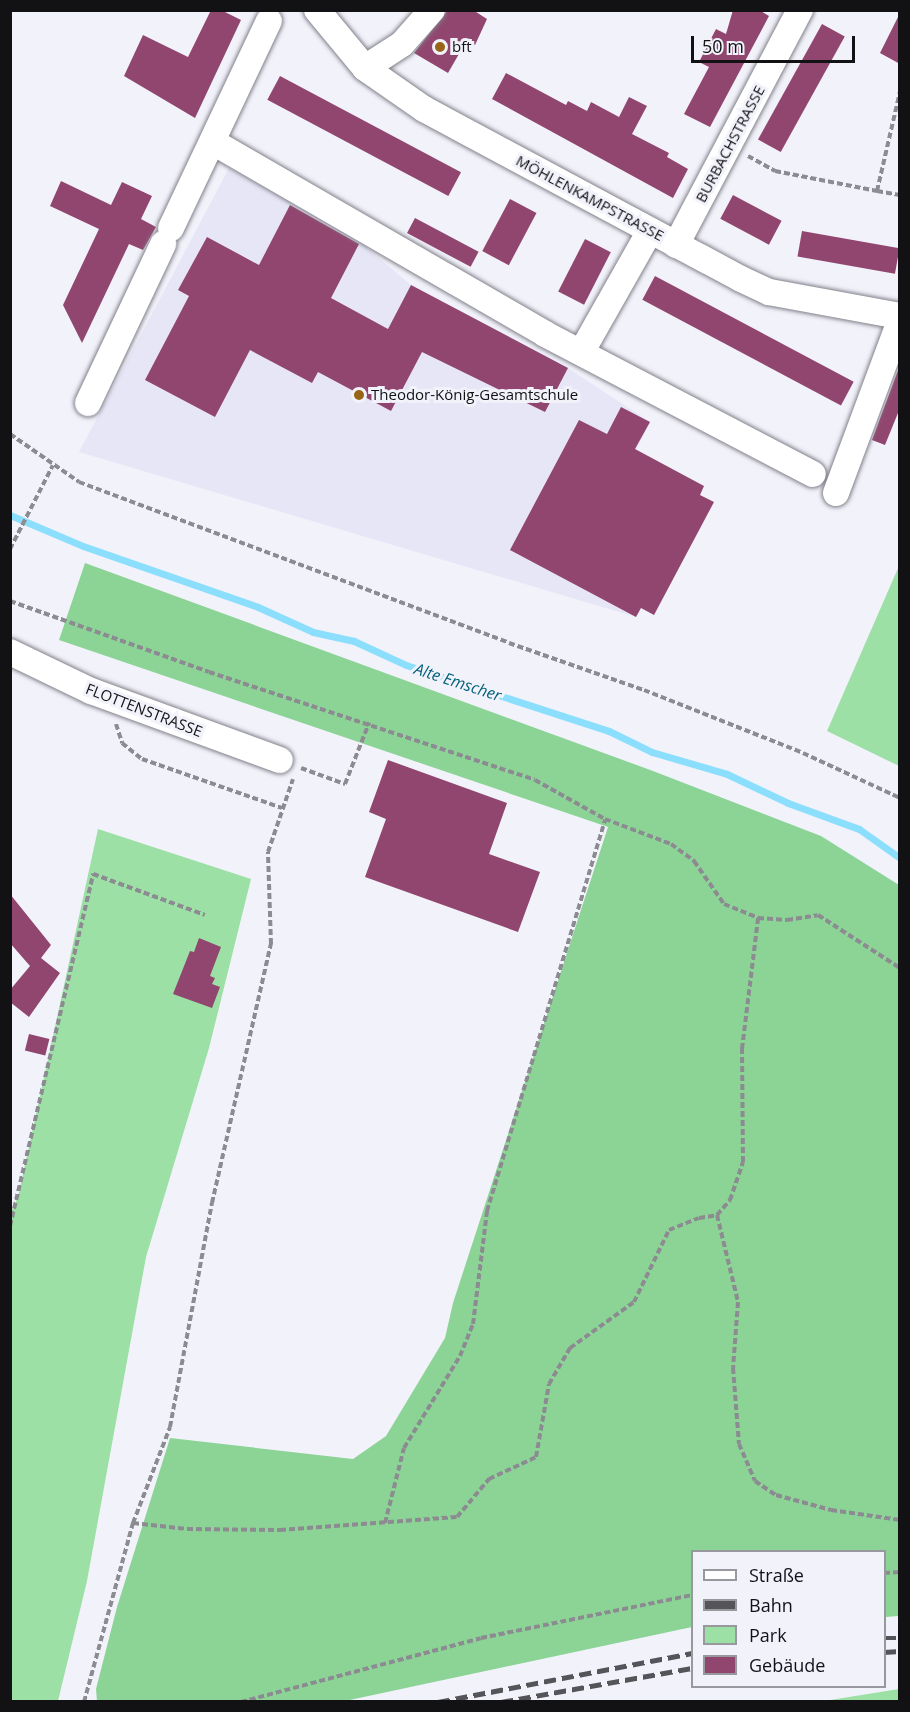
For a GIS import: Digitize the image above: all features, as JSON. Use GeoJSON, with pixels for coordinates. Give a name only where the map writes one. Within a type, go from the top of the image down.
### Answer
{"type":"FeatureCollection","features":[{"type":"Feature","properties":{"kind":"street","name":"MÖHLENKAMPSTRASSE"},"geometry":{"type":"LineString","coordinates":[[317,10],[365,68],[424,109],[650,231],[769,292],[900,316]]}},
{"type":"Feature","properties":{"kind":"street"},"geometry":{"type":"LineString","coordinates":[[365,68],[402,44],[432,10]]}},
{"type":"Feature","properties":{"kind":"street","name":"BURBACHSTRASSE"},"geometry":{"type":"LineString","coordinates":[[676,244],[800,10]]}},
{"type":"Feature","properties":{"kind":"street"},"geometry":{"type":"LineString","coordinates":[[88,403],[213,142],[269,14]]}},
{"type":"Feature","properties":{"kind":"street"},"geometry":{"type":"LineString","coordinates":[[213,142],[545,334],[582,351],[813,474]]}},
{"type":"Feature","properties":{"kind":"street"},"geometry":{"type":"LineString","coordinates":[[582,351],[650,231]]}},
{"type":"Feature","properties":{"kind":"street"},"geometry":{"type":"LineString","coordinates":[[836,493],[900,321]]}},
{"type":"Feature","properties":{"kind":"street","name":"FLOTTENSTRASSE"},"geometry":{"type":"LineString","coordinates":[[10,652],[120,702],[280,760]]}},
{"type":"Feature","properties":{"kind":"path"},"geometry":{"type":"LineString","coordinates":[[877,191],[900,91]]}},
{"type":"Feature","properties":{"kind":"path"},"geometry":{"type":"LineString","coordinates":[[729,146],[775,171],[900,195]]}},
{"type":"Feature","properties":{"kind":"path"},"geometry":{"type":"LineString","coordinates":[[10,434],[79,482],[165,516],[644,690],[803,753],[900,798]]}},
{"type":"Feature","properties":{"kind":"path"},"geometry":{"type":"LineString","coordinates":[[10,549],[53,465]]}},
{"type":"Feature","properties":{"kind":"path"},"geometry":{"type":"LineString","coordinates":[[10,601],[198,669],[369,723],[535,780],[605,819],[671,844],[694,861],[724,904],[758,918],[787,920],[818,915],[900,968]]}},
{"type":"Feature","properties":{"kind":"path"},"geometry":{"type":"LineString","coordinates":[[120,702],[118,735],[134,755],[282,808]]}},
{"type":"Feature","properties":{"kind":"path"},"geometry":{"type":"LineString","coordinates":[[84,1701],[133,1523],[170,1427],[216,1181],[271,944],[272,911],[266,865],[282,808],[297,767],[345,784],[369,723]]}},
{"type":"Feature","properties":{"kind":"path"},"geometry":{"type":"LineString","coordinates":[[385,1523],[404,1448],[459,1356],[473,1324],[487,1210],[605,819]]}},
{"type":"Feature","properties":{"kind":"path"},"geometry":{"type":"LineString","coordinates":[[10,1226],[93,874],[205,915]]}},
{"type":"Feature","properties":{"kind":"path"},"geometry":{"type":"LineString","coordinates":[[133,1523],[187,1529],[280,1530],[457,1517],[489,1479],[536,1457],[549,1384],[570,1348],[634,1302],[669,1230],[699,1218],[717,1215],[730,1200],[743,1162],[742,1049],[758,918]]}},
{"type":"Feature","properties":{"kind":"path"},"geometry":{"type":"LineString","coordinates":[[717,1215],[738,1302],[733,1368],[740,1444],[755,1481],[776,1495],[831,1510],[900,1520]]}},
{"type":"Feature","properties":{"kind":"path"},"geometry":{"type":"LineString","coordinates":[[241,1701],[481,1638],[691,1595]]}},
{"type":"Feature","properties":{"kind":"shaded area","name":"Theodor-König-Gesamtschule"},"geometry":{"type":"Polygon","coordinates":[[[229,168],[360,242],[411,285],[568,368],[650,422],[636,450],[704,486],[636,617],[79,452],[229,168]]]}},
{"type":"Feature","properties":{"kind":"green space"},"geometry":{"type":"Polygon","coordinates":[[[85,563],[653,771],[821,836],[899,885],[899,1616],[886,1617],[886,1550],[691,1550],[691,1627],[345,1701],[97,1701],[96,1689],[117,1607],[170,1438],[353,1459],[386,1436],[445,1338],[453,1303],[608,827],[59,640],[85,563]]]}},
{"type":"Feature","properties":{"kind":"green space"},"geometry":{"type":"Polygon","coordinates":[[[899,566],[899,766],[827,731],[899,566]]]}},
{"type":"Feature","properties":{"kind":"green space"},"geometry":{"type":"Polygon","coordinates":[[[98,829],[251,879],[209,1048],[146,1257],[87,1581],[58,1701],[14,1702],[11,1700],[11,1211],[18,1197],[98,829]]]}},
{"type":"Feature","properties":{"kind":"green space"},"geometry":{"type":"Polygon","coordinates":[[[899,1689],[899,1701],[824,1701],[899,1689]]]}},
{"type":"Feature","properties":{"kind":"building"},"geometry":{"type":"Polygon","coordinates":[[[211,10],[221,10],[241,20],[195,118],[124,76],[143,35],[188,57],[211,10]]]}},
{"type":"Feature","properties":{"kind":"building","name":"bft"},"geometry":{"type":"Polygon","coordinates":[[[448,10],[473,10],[487,19],[475,45],[467,40],[448,73],[414,53],[448,10]]]}},
{"type":"Feature","properties":{"kind":"building"},"geometry":{"type":"Polygon","coordinates":[[[733,10],[759,10],[769,16],[710,127],[684,114],[709,67],[699,62],[716,29],[726,34],[733,10]]]}},
{"type":"Feature","properties":{"kind":"building"},"geometry":{"type":"Polygon","coordinates":[[[900,13],[900,64],[880,53],[900,13]]]}},
{"type":"Feature","properties":{"kind":"building"},"geometry":{"type":"Polygon","coordinates":[[[822,24],[845,37],[781,152],[758,139],[822,24]]]}},
{"type":"Feature","properties":{"kind":"building"},"geometry":{"type":"Polygon","coordinates":[[[506,73],[566,105],[568,101],[587,111],[591,102],[619,117],[629,97],[647,106],[632,134],[669,153],[667,157],[688,169],[673,198],[492,99],[506,73]]]}},
{"type":"Feature","properties":{"kind":"building"},"geometry":{"type":"Polygon","coordinates":[[[280,76],[461,172],[448,196],[267,100],[280,76]]]}},
{"type":"Feature","properties":{"kind":"building"},"geometry":{"type":"Polygon","coordinates":[[[61,181],[111,205],[122,182],[152,196],[141,219],[156,227],[143,250],[129,244],[82,343],[63,305],[99,229],[50,206],[61,181]]]}},
{"type":"Feature","properties":{"kind":"building"},"geometry":{"type":"Polygon","coordinates":[[[733,195],[782,221],[769,245],[720,219],[733,195]]]}},
{"type":"Feature","properties":{"kind":"building"},"geometry":{"type":"Polygon","coordinates":[[[510,199],[536,213],[509,265],[482,251],[510,199]]]}},
{"type":"Feature","properties":{"kind":"building"},"geometry":{"type":"Polygon","coordinates":[[[290,205],[359,244],[331,298],[388,329],[411,285],[568,368],[545,412],[422,352],[391,411],[318,372],[312,383],[250,350],[215,417],[145,380],[189,296],[178,290],[207,237],[259,265],[290,205]]]}},
{"type":"Feature","properties":{"kind":"building"},"geometry":{"type":"Polygon","coordinates":[[[415,218],[479,252],[471,267],[407,233],[415,218]]]}},
{"type":"Feature","properties":{"kind":"building"},"geometry":{"type":"Polygon","coordinates":[[[802,231],[899,248],[895,274],[797,257],[802,231]]]}},
{"type":"Feature","properties":{"kind":"building"},"geometry":{"type":"Polygon","coordinates":[[[585,239],[611,252],[584,305],[558,292],[585,239]]]}},
{"type":"Feature","properties":{"kind":"building"},"geometry":{"type":"Polygon","coordinates":[[[655,276],[854,382],[841,405],[642,300],[655,276]]]}},
{"type":"Feature","properties":{"kind":"building"},"geometry":{"type":"Polygon","coordinates":[[[900,365],[900,408],[885,445],[872,440],[900,365]]]}},
{"type":"Feature","properties":{"kind":"building"},"geometry":{"type":"Polygon","coordinates":[[[621,407],[650,422],[635,449],[704,486],[700,495],[714,502],[654,615],[641,608],[636,617],[510,550],[579,420],[607,434],[621,407]]]}},
{"type":"Feature","properties":{"kind":"building"},"geometry":{"type":"Polygon","coordinates":[[[388,760],[507,803],[489,854],[540,872],[518,932],[365,877],[386,819],[369,812],[388,760]]]}},
{"type":"Feature","properties":{"kind":"building"},"geometry":{"type":"Polygon","coordinates":[[[10,894],[51,945],[41,958],[60,973],[29,1017],[10,1002],[10,990],[30,966],[10,943],[10,894]]]}},
{"type":"Feature","properties":{"kind":"building"},"geometry":{"type":"Polygon","coordinates":[[[199,938],[221,947],[210,976],[215,978],[212,984],[220,987],[212,1008],[173,994],[190,951],[194,952],[199,938]]]}},
{"type":"Feature","properties":{"kind":"building"},"geometry":{"type":"Polygon","coordinates":[[[29,1034],[49,1039],[45,1056],[25,1050],[29,1034]]]}},
{"type":"Feature","properties":{"kind":"waterway","name":"Alte Emscher"},"geometry":{"type":"LineString","coordinates":[[10,515],[83,546],[258,607],[313,632],[354,641],[406,665],[609,731],[652,752],[727,774],[788,803],[859,829],[900,858]]}},
{"type":"Feature","properties":{"kind":"railway"},"geometry":{"type":"LineString","coordinates":[[886,1638],[900,1638]]}},
{"type":"Feature","properties":{"kind":"railway"},"geometry":{"type":"LineString","coordinates":[[886,1652],[900,1651]]}},
{"type":"Feature","properties":{"kind":"railway"},"geometry":{"type":"LineString","coordinates":[[438,1702],[691,1653]]}},
{"type":"Feature","properties":{"kind":"railway"},"geometry":{"type":"LineString","coordinates":[[501,1702],[691,1668]]}},
{"type":"Feature","properties":{"kind":"place","name":"bft"},"geometry":{"type":"Point","coordinates":[440,47]}},
{"type":"Feature","properties":{"kind":"place","name":"Theodor-König-Gesamtschule"},"geometry":{"type":"Point","coordinates":[359,395]}}]}
